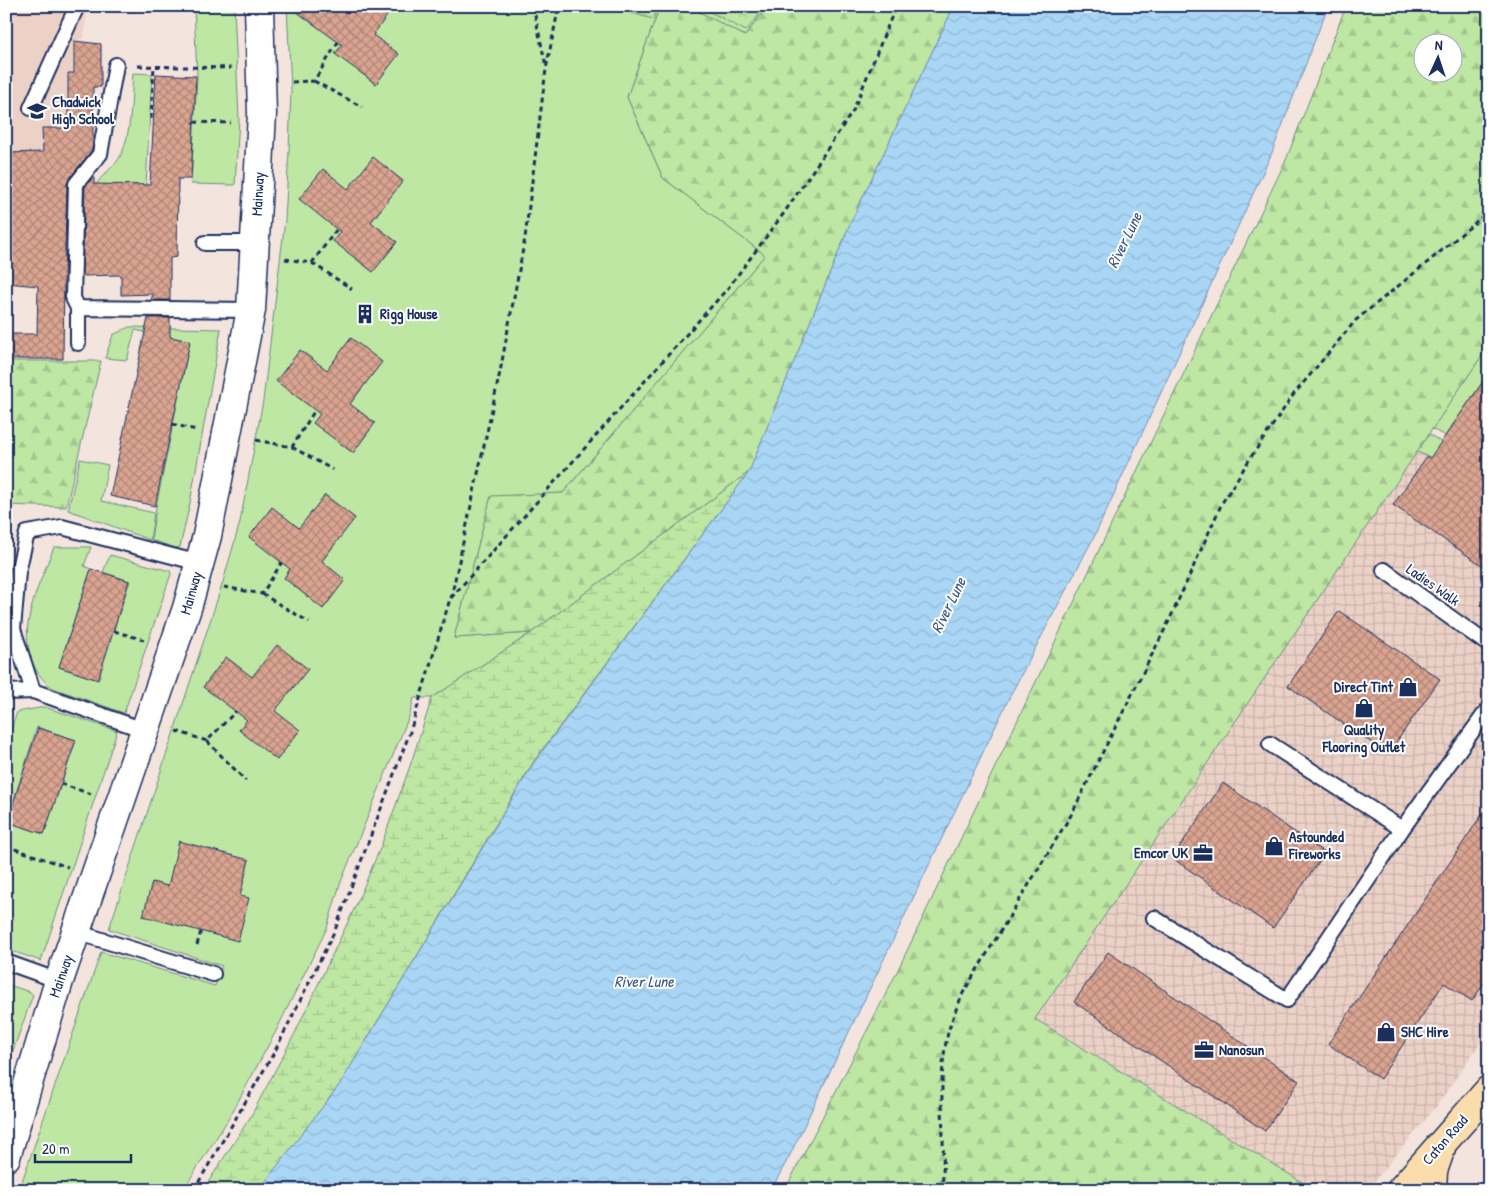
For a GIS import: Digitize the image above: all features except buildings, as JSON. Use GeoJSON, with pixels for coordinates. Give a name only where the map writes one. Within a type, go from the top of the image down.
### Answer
{"type":"FeatureCollection","features":[{"type":"Feature","properties":{"kind":"main road","name":"Caton Road"},"geometry":{"type":"LineString","coordinates":[[1402,1190],[1489,1090]]}},
{"type":"Feature","properties":{"kind":"main road"},"geometry":{"type":"LineString","coordinates":[[1432,1190],[1433,1171],[1444,1142]]}},
{"type":"Feature","properties":{"kind":"street","name":"Mainway"},"geometry":{"type":"LineString","coordinates":[[7,1154],[59,981],[187,608],[207,536],[251,310],[262,125],[259,6]]}},
{"type":"Feature","properties":{"kind":"lane"},"geometry":{"type":"LineString","coordinates":[[31,108],[77,6]]}},
{"type":"Feature","properties":{"kind":"lane"},"geometry":{"type":"LineString","coordinates":[[78,343],[78,308],[73,298],[76,184],[100,154],[116,65]]}},
{"type":"Feature","properties":{"kind":"lane"},"geometry":{"type":"LineString","coordinates":[[205,243],[254,250]]}},
{"type":"Feature","properties":{"kind":"lane"},"geometry":{"type":"LineString","coordinates":[[78,308],[251,310]]}},
{"type":"Feature","properties":{"kind":"lane"},"geometry":{"type":"LineString","coordinates":[[34,691],[13,629],[18,572],[27,533],[62,527],[199,563]]}},
{"type":"Feature","properties":{"kind":"lane","name":"Ladies Walk"},"geometry":{"type":"LineString","coordinates":[[1384,570],[1489,645]]}},
{"type":"Feature","properties":{"kind":"lane"},"geometry":{"type":"LineString","coordinates":[[6,692],[34,691],[146,726]]}},
{"type":"Feature","properties":{"kind":"lane"},"geometry":{"type":"LineString","coordinates":[[1154,918],[1287,1000],[1402,829],[1489,708]]}},
{"type":"Feature","properties":{"kind":"lane"},"geometry":{"type":"LineString","coordinates":[[1270,744],[1402,829]]}},
{"type":"Feature","properties":{"kind":"lane"},"geometry":{"type":"LineString","coordinates":[[76,932],[213,974]]}},
{"type":"Feature","properties":{"kind":"lane"},"geometry":{"type":"LineString","coordinates":[[6,962],[59,981]]}},
{"type":"Feature","properties":{"kind":"path"},"geometry":{"type":"LineString","coordinates":[[532,6],[546,69]]}},
{"type":"Feature","properties":{"kind":"path"},"geometry":{"type":"LineString","coordinates":[[194,1190],[275,1051],[335,930],[410,732],[450,599],[500,372],[525,238],[546,69],[559,6]]}},
{"type":"Feature","properties":{"kind":"path"},"geometry":{"type":"LineString","coordinates":[[450,599],[728,288],[784,213],[853,111],[896,6]]}},
{"type":"Feature","properties":{"kind":"path"},"geometry":{"type":"LineString","coordinates":[[314,81],[338,42]]}},
{"type":"Feature","properties":{"kind":"path"},"geometry":{"type":"LineString","coordinates":[[116,65],[232,68]]}},
{"type":"Feature","properties":{"kind":"path"},"geometry":{"type":"LineString","coordinates":[[151,119],[154,66]]}},
{"type":"Feature","properties":{"kind":"path"},"geometry":{"type":"LineString","coordinates":[[261,83],[314,81],[362,107]]}},
{"type":"Feature","properties":{"kind":"path"},"geometry":{"type":"LineString","coordinates":[[194,122],[262,125]]}},
{"type":"Feature","properties":{"kind":"path"},"geometry":{"type":"LineString","coordinates":[[942,1190],[943,1072],[949,1030],[956,1008],[963,993],[1072,815],[1169,621],[1222,502],[1294,394],[1356,320],[1489,211]]}},
{"type":"Feature","properties":{"kind":"path"},"geometry":{"type":"LineString","coordinates":[[312,264],[337,229]]}},
{"type":"Feature","properties":{"kind":"path"},"geometry":{"type":"LineString","coordinates":[[254,250],[312,264],[352,289]]}},
{"type":"Feature","properties":{"kind":"path"},"geometry":{"type":"LineString","coordinates":[[292,447],[315,410]]}},
{"type":"Feature","properties":{"kind":"path"},"geometry":{"type":"LineString","coordinates":[[227,430],[251,439],[292,447],[333,470]]}},
{"type":"Feature","properties":{"kind":"path"},"geometry":{"type":"LineString","coordinates":[[262,594],[282,562]]}},
{"type":"Feature","properties":{"kind":"path"},"geometry":{"type":"LineString","coordinates":[[199,563],[217,586],[262,594],[309,622]]}},
{"type":"Feature","properties":{"kind":"path"},"geometry":{"type":"LineString","coordinates":[[207,741],[236,712]]}},
{"type":"Feature","properties":{"kind":"path"},"geometry":{"type":"LineString","coordinates":[[146,726],[207,741],[246,781]]}},
{"type":"Feature","properties":{"kind":"path"},"geometry":{"type":"LineString","coordinates":[[6,846],[75,869]]}},
{"type":"Feature","properties":{"kind":"shaded area","name":"Chadwick High School"},"geometry":{"type":"Polygon","coordinates":[[[6,6],[87,6],[84,38],[74,41],[73,72],[67,73],[68,150],[6,264],[6,6]]]}},
{"type":"Feature","properties":{"kind":"shaded area"},"geometry":{"type":"Polygon","coordinates":[[[1429,434],[1489,475],[1489,1030],[1436,1107],[1367,1190],[1315,1190],[1035,1019],[1429,434]]]}},
{"type":"Feature","properties":{"kind":"green space"},"geometry":{"type":"Polygon","coordinates":[[[194,6],[234,6],[239,119],[235,185],[191,184],[197,77],[194,6]]]}},
{"type":"Feature","properties":{"kind":"green space"},"geometry":{"type":"Polygon","coordinates":[[[287,6],[660,6],[627,97],[663,178],[765,255],[563,493],[491,497],[454,638],[531,633],[432,698],[414,698],[410,714],[340,884],[327,928],[275,1033],[229,1118],[183,1190],[19,1190],[101,952],[215,986],[222,966],[109,929],[223,582],[240,522],[263,401],[285,220],[291,89],[287,6]]]}},
{"type":"Feature","properties":{"kind":"green space"},"geometry":{"type":"Polygon","coordinates":[[[606,6],[658,6],[653,19],[606,6]]]}},
{"type":"Feature","properties":{"kind":"green space"},"geometry":{"type":"Polygon","coordinates":[[[660,6],[688,6],[745,36],[768,6],[954,6],[850,224],[749,472],[531,633],[454,638],[491,496],[563,493],[765,255],[663,178],[627,97],[660,6]]]}},
{"type":"Feature","properties":{"kind":"green space"},"geometry":{"type":"Polygon","coordinates":[[[688,6],[768,6],[745,36],[688,6]]]}},
{"type":"Feature","properties":{"kind":"green space"},"geometry":{"type":"Polygon","coordinates":[[[699,6],[766,6],[746,31],[699,6]]]}},
{"type":"Feature","properties":{"kind":"green space"},"geometry":{"type":"Polygon","coordinates":[[[1346,6],[1489,6],[1489,345],[1035,1019],[1315,1190],[785,1190],[893,980],[1286,160],[1346,6]]]}},
{"type":"Feature","properties":{"kind":"green space"},"geometry":{"type":"Polygon","coordinates":[[[133,73],[152,74],[146,185],[96,185],[119,159],[125,146],[130,115],[133,73]]]}},
{"type":"Feature","properties":{"kind":"green space"},"geometry":{"type":"Polygon","coordinates":[[[129,327],[221,329],[190,503],[180,547],[176,548],[151,540],[190,341],[135,330],[127,360],[105,358],[113,335],[129,327]]]}},
{"type":"Feature","properties":{"kind":"green space"},"geometry":{"type":"Polygon","coordinates":[[[1489,345],[1489,372],[1484,380],[1445,436],[1432,429],[1489,345]]]}},
{"type":"Feature","properties":{"kind":"green space"},"geometry":{"type":"Polygon","coordinates":[[[6,361],[101,361],[66,507],[6,505],[6,361]]]}},
{"type":"Feature","properties":{"kind":"green space"},"geometry":{"type":"Polygon","coordinates":[[[1429,434],[1489,475],[1489,499],[1427,456],[1417,452],[1429,434]]]}},
{"type":"Feature","properties":{"kind":"green space"},"geometry":{"type":"Polygon","coordinates":[[[80,459],[108,465],[101,501],[154,513],[150,540],[68,510],[80,459]]]}},
{"type":"Feature","properties":{"kind":"green space"},"geometry":{"type":"Polygon","coordinates":[[[749,472],[534,761],[340,1084],[259,1190],[203,1190],[251,1116],[294,1035],[357,903],[381,846],[432,698],[531,633],[749,472]]]}},
{"type":"Feature","properties":{"kind":"green space"},"geometry":{"type":"Polygon","coordinates":[[[54,547],[91,547],[84,566],[91,569],[59,667],[97,679],[130,581],[103,572],[110,555],[170,571],[171,574],[124,713],[53,688],[38,673],[33,664],[28,645],[28,624],[40,580],[54,547]]]}},
{"type":"Feature","properties":{"kind":"green space"},"geometry":{"type":"Polygon","coordinates":[[[45,707],[117,731],[41,961],[6,949],[6,744],[17,712],[45,707]],[[37,727],[7,821],[44,834],[76,740],[37,727]]]}},
{"type":"Feature","properties":{"kind":"green space"},"geometry":{"type":"Polygon","coordinates":[[[6,984],[30,992],[33,995],[6,1070],[6,984]]]}},
{"type":"Feature","properties":{"kind":"water","name":"River Lune"},"geometry":{"type":"Polygon","coordinates":[[[954,6],[1328,6],[1271,155],[1095,535],[1011,694],[790,1155],[771,1190],[259,1190],[340,1084],[535,761],[749,472],[850,224],[954,6]]]}},
{"type":"Feature","properties":{"kind":"place","name":"Chadwick High School"},"geometry":{"type":"Point","coordinates":[37,111]}},
{"type":"Feature","properties":{"kind":"place","name":"Rigg House"},"geometry":{"type":"Point","coordinates":[365,314]}},
{"type":"Feature","properties":{"kind":"place","name":"Direct Tint"},"geometry":{"type":"Point","coordinates":[1408,687]}},
{"type":"Feature","properties":{"kind":"place","name":"Quality Flooring Outlet"},"geometry":{"type":"Point","coordinates":[1364,708]}},
{"type":"Feature","properties":{"kind":"place","name":"Astounded Fireworks"},"geometry":{"type":"Point","coordinates":[1274,846]}},
{"type":"Feature","properties":{"kind":"place","name":"Emcor UK"},"geometry":{"type":"Point","coordinates":[1203,853]}},
{"type":"Feature","properties":{"kind":"place","name":"SHC Hire"},"geometry":{"type":"Point","coordinates":[1386,1032]}},
{"type":"Feature","properties":{"kind":"place","name":"Nanosun"},"geometry":{"type":"Point","coordinates":[1204,1050]}}]}
